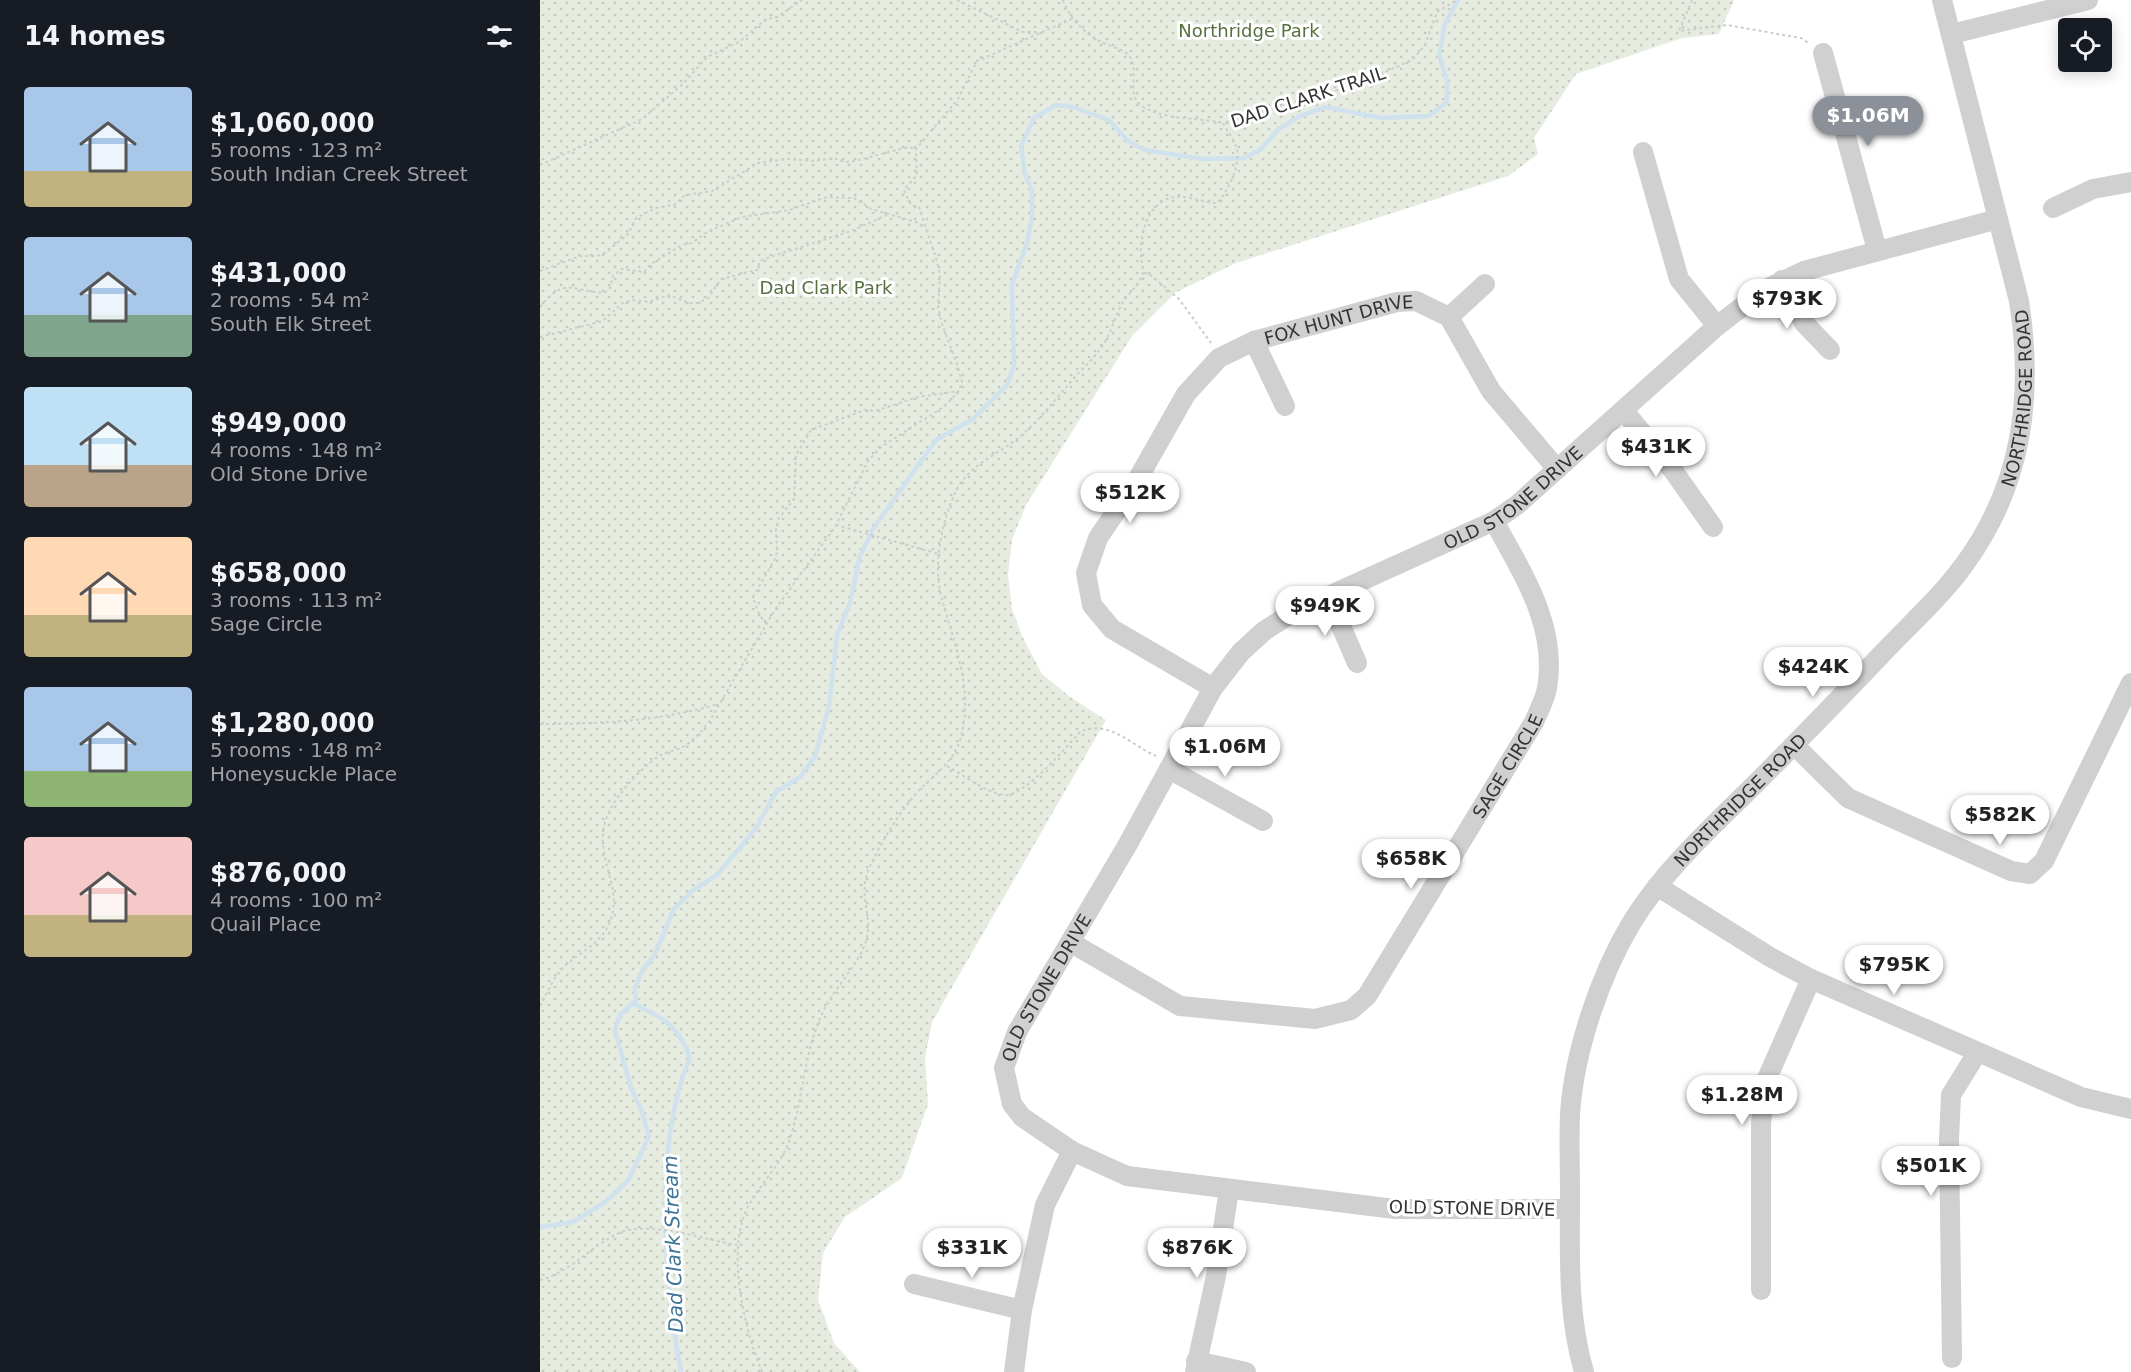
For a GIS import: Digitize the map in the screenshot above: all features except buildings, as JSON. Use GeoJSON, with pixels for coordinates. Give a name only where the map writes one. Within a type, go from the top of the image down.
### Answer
{"type":"FeatureCollection","features":[{"type":"Feature","properties":{"kind":"street","name":"NORTHRIDGE ROAD"},"geometry":{"type":"LineString","coordinates":[[1584,1372],[1577,1349],[1570,1295],[1570,1112],[1582,1046],[1602,983],[1616,951],[1657,886],[1680,858],[1794,745],[1963,567],[1995,514],[2017,453],[2026,398],[2024,333],[2019,301],[1942,0]]}},
{"type":"Feature","properties":{"kind":"street"},"geometry":{"type":"LineString","coordinates":[[1952,34],[2088,0]]}},
{"type":"Feature","properties":{"kind":"street"},"geometry":{"type":"LineString","coordinates":[[1822,53],[1877,250]]}},
{"type":"Feature","properties":{"kind":"street"},"geometry":{"type":"LineString","coordinates":[[1643,152],[1679,279],[1717,326]]}},
{"type":"Feature","properties":{"kind":"street"},"geometry":{"type":"LineString","coordinates":[[2053,208],[2093,189],[2131,182]]}},
{"type":"Feature","properties":{"kind":"street","name":"OLD STONE DRIVE"},"geometry":{"type":"LineString","coordinates":[[1570,1209],[1395,1209],[1127,1176],[1072,1151],[1022,1117],[1012,1104],[1004,1068],[1017,1032],[1213,688],[1241,652],[1264,631],[1295,611],[1494,521],[1624,411],[1717,326],[1764,290],[1804,271],[1998,219]]}},
{"type":"Feature","properties":{"kind":"street"},"geometry":{"type":"LineString","coordinates":[[1782,280],[1804,323],[1830,350]]}},
{"type":"Feature","properties":{"kind":"street"},"geometry":{"type":"LineString","coordinates":[[1485,284],[1449,317],[1491,391],[1557,469]]}},
{"type":"Feature","properties":{"kind":"street","name":"FOX HUNT DRIVE"},"geometry":{"type":"LineString","coordinates":[[1285,406],[1254,341],[1397,302],[1416,301],[1449,317]]}},
{"type":"Feature","properties":{"kind":"street"},"geometry":{"type":"LineString","coordinates":[[1213,688],[1112,629],[1092,605],[1086,573],[1098,538],[1136,482],[1186,394],[1219,358],[1254,341]]}},
{"type":"Feature","properties":{"kind":"street"},"geometry":{"type":"LineString","coordinates":[[1624,411],[1672,469],[1713,527]]}},
{"type":"Feature","properties":{"kind":"street","name":"SAGE CIRCLE"},"geometry":{"type":"LineString","coordinates":[[1070,942],[1180,1006],[1315,1019],[1351,1010],[1367,996],[1534,723],[1547,690],[1547,639],[1540,609],[1494,521]]}},
{"type":"Feature","properties":{"kind":"street"},"geometry":{"type":"LineString","coordinates":[[1328,596],[1357,663]]}},
{"type":"Feature","properties":{"kind":"street"},"geometry":{"type":"LineString","coordinates":[[1794,745],[1848,798],[2011,871],[2030,874],[2044,861],[2131,683]]}},
{"type":"Feature","properties":{"kind":"street"},"geometry":{"type":"LineString","coordinates":[[1170,766],[1263,820]]}},
{"type":"Feature","properties":{"kind":"street"},"geometry":{"type":"LineString","coordinates":[[1657,886],[1770,957],[1811,979],[2080,1097],[2131,1109]]}},
{"type":"Feature","properties":{"kind":"street"},"geometry":{"type":"LineString","coordinates":[[1761,1290],[1761,1124],[1765,1083],[1811,979]]}},
{"type":"Feature","properties":{"kind":"street"},"geometry":{"type":"LineString","coordinates":[[1952,1358],[1948,1140],[1951,1095],[1977,1053]]}},
{"type":"Feature","properties":{"kind":"street"},"geometry":{"type":"LineString","coordinates":[[1014,1372],[1022,1310],[1045,1205],[1072,1151]]}},
{"type":"Feature","properties":{"kind":"street"},"geometry":{"type":"LineString","coordinates":[[1229,1189],[1216,1276],[1196,1366],[1246,1372]]}},
{"type":"Feature","properties":{"kind":"street"},"geometry":{"type":"LineString","coordinates":[[914,1284],[1022,1310]]}},
{"type":"Feature","properties":{"kind":"path"},"geometry":{"type":"LineString","coordinates":[[540,165],[642,119],[683,84],[707,57],[740,42],[766,18],[777,17],[802,0]]}},
{"type":"Feature","properties":{"kind":"path"},"geometry":{"type":"LineString","coordinates":[[957,0],[1023,32],[1039,32],[1074,18]]}},
{"type":"Feature","properties":{"kind":"path"},"geometry":{"type":"LineString","coordinates":[[1063,0],[1078,26],[1101,42],[1126,53],[1131,59],[1135,101],[1142,106],[1181,118],[1223,123]]}},
{"type":"Feature","properties":{"kind":"path","name":"DAD CLARK TRAIL"},"geometry":{"type":"LineString","coordinates":[[1144,273],[1142,239],[1147,219],[1158,203],[1173,196],[1186,197],[1201,203],[1216,203],[1226,194],[1237,150],[1223,123],[1355,85],[1412,60],[1425,45],[1437,12],[1457,0]]}},
{"type":"Feature","properties":{"kind":"path"},"geometry":{"type":"LineString","coordinates":[[1692,0],[1679,31],[1727,25],[1770,31],[1801,38],[1822,53]]}},
{"type":"Feature","properties":{"kind":"path"},"geometry":{"type":"LineString","coordinates":[[540,1006],[559,972],[570,961],[592,947],[611,919],[613,902],[602,840],[603,823],[615,801],[631,782],[662,754],[681,748],[696,738],[748,658],[766,624],[836,525],[868,461],[880,447],[952,400],[959,391],[962,382],[938,306],[940,275],[919,207],[911,205],[904,190],[917,175],[916,149],[958,99],[977,61],[1032,39],[1039,32]]}},
{"type":"Feature","properties":{"kind":"path"},"geometry":{"type":"LineString","coordinates":[[540,271],[580,256],[597,256],[605,253],[628,234],[636,218],[655,208],[674,205],[685,195],[712,191],[758,163],[788,159],[816,161],[834,158],[845,162],[908,147],[916,149]]}},
{"type":"Feature","properties":{"kind":"path"},"geometry":{"type":"LineString","coordinates":[[540,307],[556,290],[567,286],[604,293],[610,288],[613,276],[621,269],[644,272],[651,264],[682,245],[692,243],[707,232],[742,218],[789,210],[817,199],[837,196],[854,198],[887,215],[916,222],[926,228]]}},
{"type":"Feature","properties":{"kind":"path"},"geometry":{"type":"LineString","coordinates":[[540,337],[603,321],[621,304],[632,300],[649,302],[669,295],[689,303],[698,303],[708,298],[722,279],[757,270],[760,261],[851,231],[877,217],[887,215]]}},
{"type":"Feature","properties":{"kind":"path"},"geometry":{"type":"LineString","coordinates":[[762,1372],[750,1343],[737,1245],[744,1214],[788,1144],[799,1108],[809,1049],[826,1006],[850,972],[866,940],[868,924],[862,890],[869,867],[915,795],[947,765],[960,740],[964,692],[962,666],[940,592],[939,554],[956,490],[971,471],[1019,437],[1037,421],[1088,364],[1103,345],[1122,303],[1144,273],[1149,274],[1179,299],[1219,358]]}},
{"type":"Feature","properties":{"kind":"path"},"geometry":{"type":"LineString","coordinates":[[766,624],[759,614],[753,597],[775,559],[776,528],[779,518],[794,499],[796,455],[810,430],[865,410],[875,411],[918,397],[959,391]]}},
{"type":"Feature","properties":{"kind":"path"},"geometry":{"type":"LineString","coordinates":[[836,525],[878,539],[939,554]]}},
{"type":"Feature","properties":{"kind":"path"},"geometry":{"type":"LineString","coordinates":[[540,724],[638,720],[695,711],[718,704]]}},
{"type":"Feature","properties":{"kind":"path"},"geometry":{"type":"LineString","coordinates":[[947,765],[998,794],[1008,796],[1022,790],[1081,731],[1091,728],[1108,729],[1170,766]]}},
{"type":"Feature","properties":{"kind":"path"},"geometry":{"type":"LineString","coordinates":[[540,1280],[559,1273],[620,1233],[653,1230],[737,1245]]}},
{"type":"Feature","properties":{"kind":"green space","name":"Dad Clark Park"},"geometry":{"type":"Polygon","coordinates":[[[540,0],[1734,0],[1719,34],[1682,38],[1576,74],[1534,138],[1538,154],[1508,176],[1236,263],[1175,293],[1132,336],[1026,505],[1012,540],[1008,575],[1012,609],[1023,638],[1042,674],[1070,697],[1106,720],[932,1022],[925,1058],[928,1104],[902,1178],[845,1217],[823,1253],[818,1300],[834,1343],[860,1372],[540,1372],[540,0]]]}},
{"type":"Feature","properties":{"kind":"waterway","name":"Dad Clark Stream"},"geometry":{"type":"LineString","coordinates":[[681,1372],[670,1297],[665,1213],[666,1171],[678,1092],[690,1058],[681,1038],[669,1025],[655,1014],[636,1005],[635,988],[643,969],[654,956],[674,909],[692,891],[717,875],[756,828],[776,792],[800,777],[815,756],[829,707],[837,635],[850,603],[860,556],[873,529],[936,440],[973,419],[1007,385],[1014,365],[1012,284],[1027,243],[1032,217],[1032,191],[1025,174],[1021,146],[1034,118],[1056,105],[1073,107],[1109,120],[1128,141],[1145,150],[1202,159],[1244,158],[1260,150],[1279,129],[1300,116],[1326,107],[1381,118],[1429,116],[1447,102],[1447,81],[1439,55],[1445,24],[1458,0]]}},
{"type":"Feature","properties":{"kind":"waterway"},"geometry":{"type":"LineString","coordinates":[[540,1227],[573,1222],[605,1202],[628,1181],[649,1136],[641,1109],[631,1088],[615,1030],[620,1015],[636,1000]]}},
{"type":"Feature","properties":{"kind":"park label","name":"Northridge Park"},"geometry":{"type":"Point","coordinates":[1249,30]}}]}
